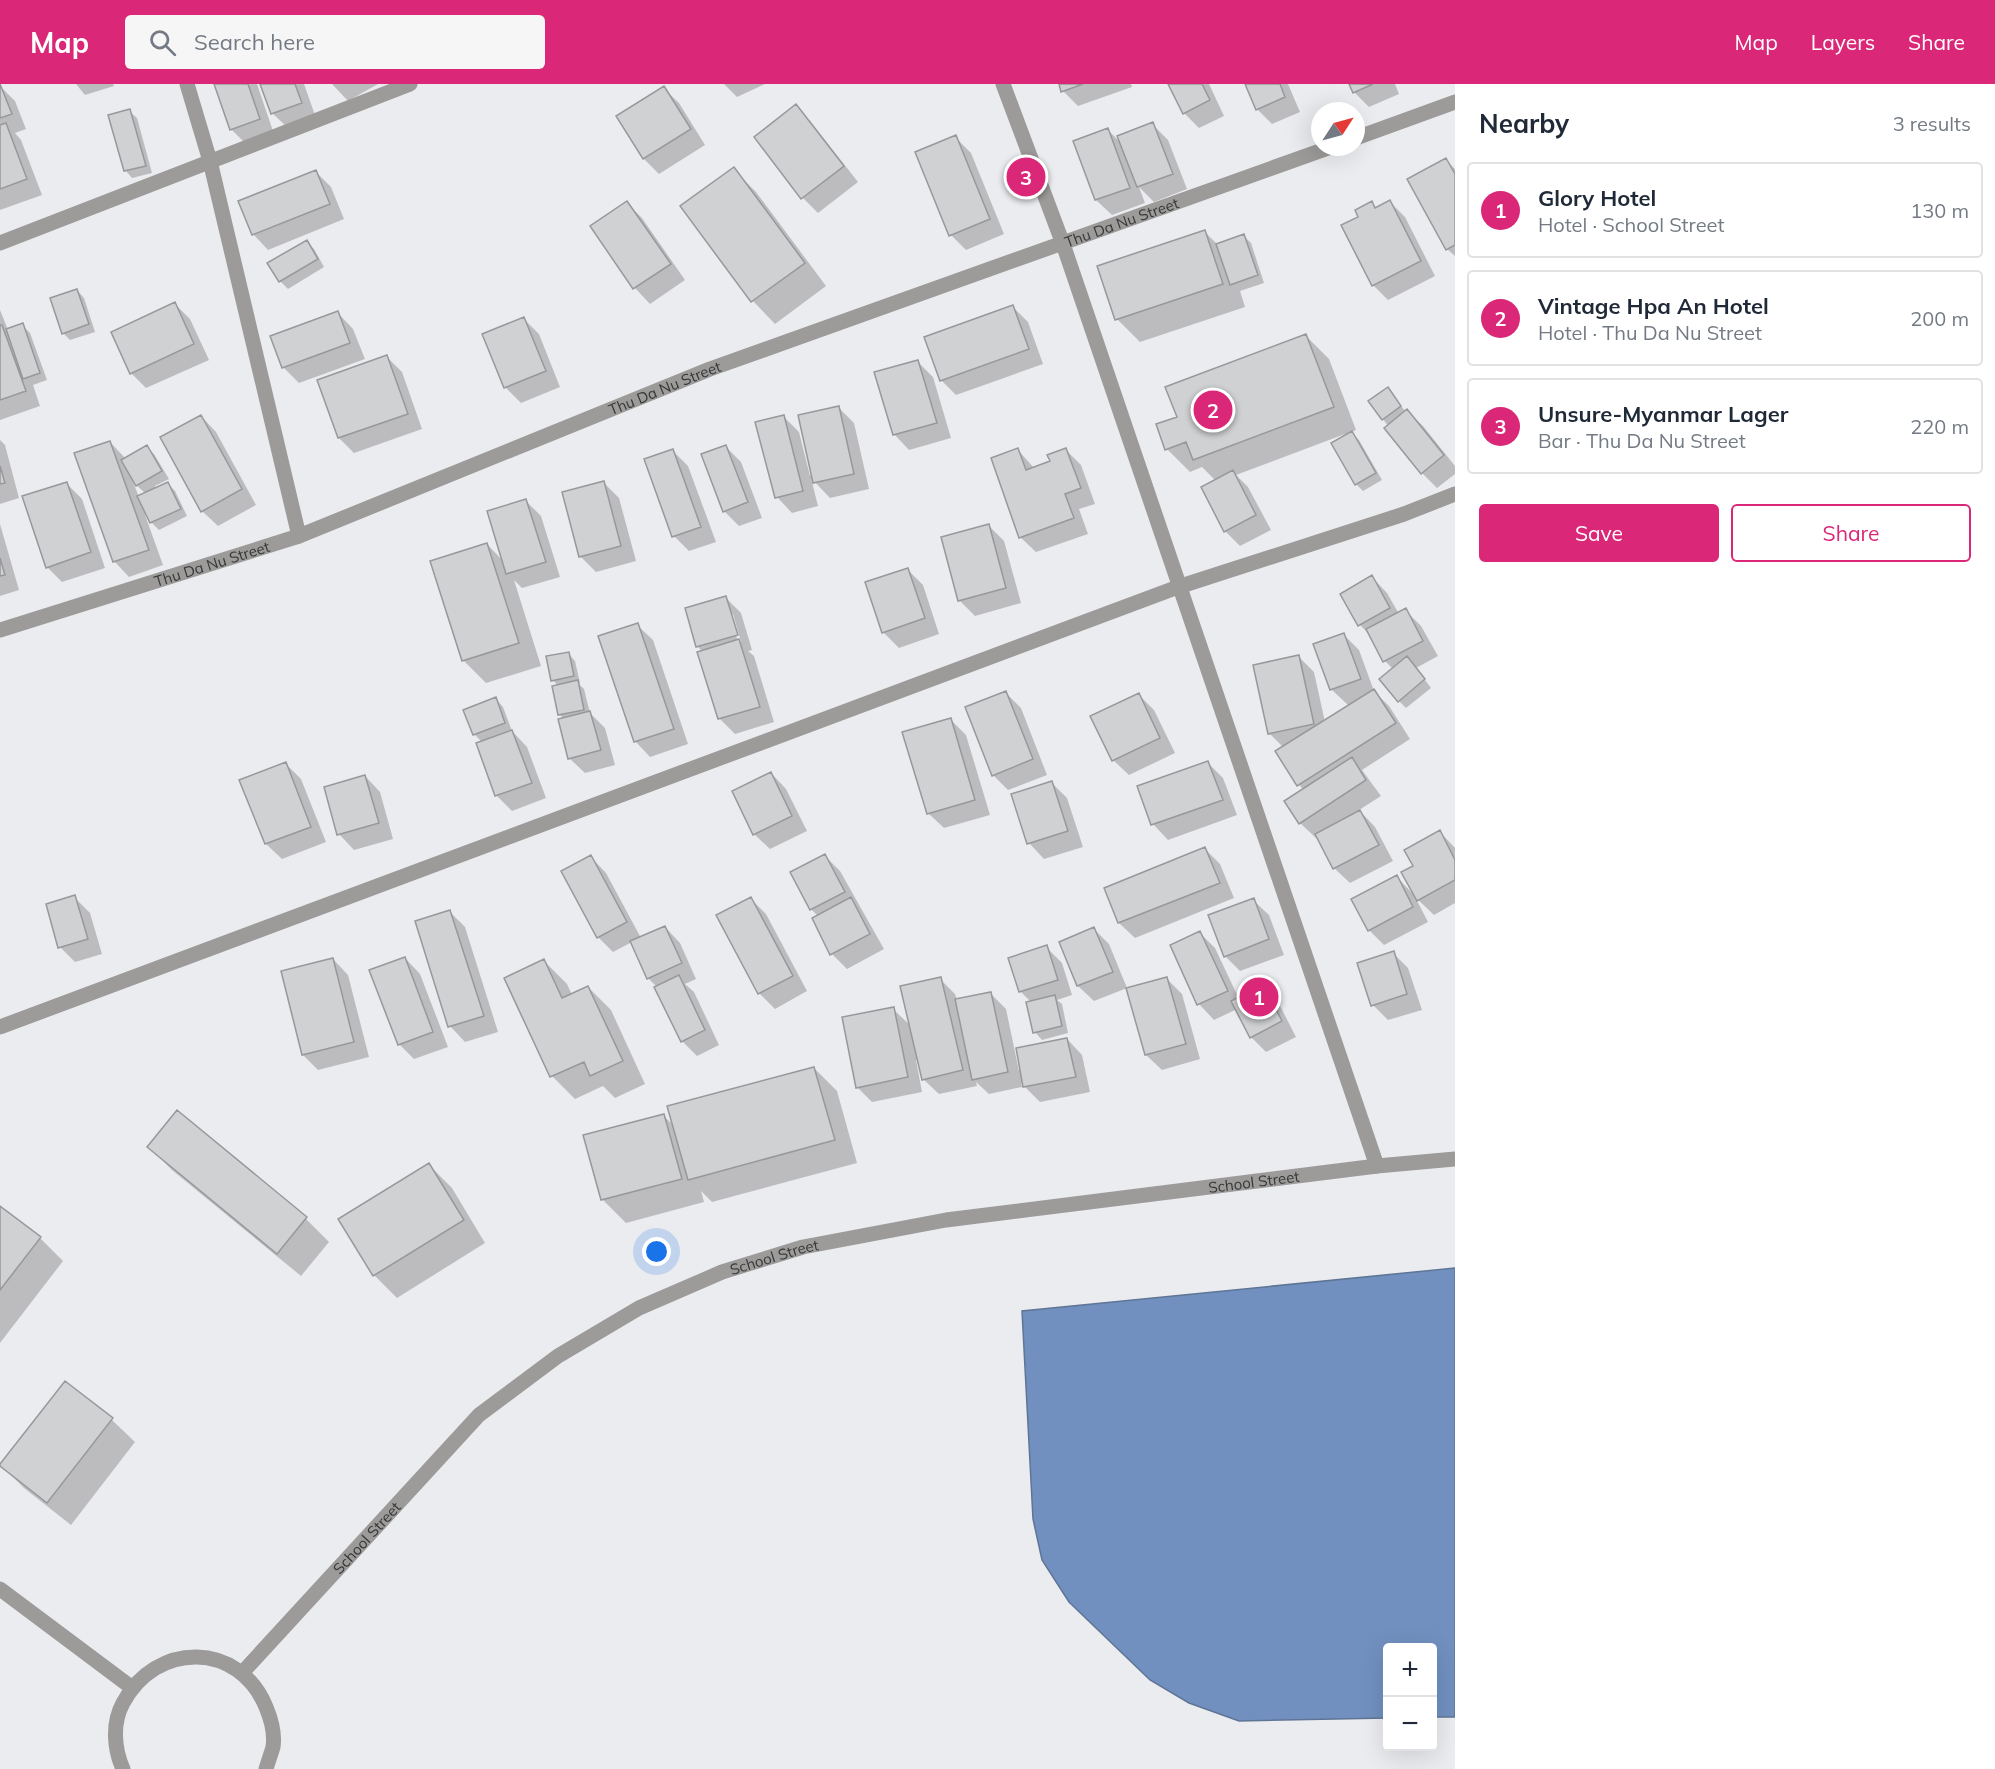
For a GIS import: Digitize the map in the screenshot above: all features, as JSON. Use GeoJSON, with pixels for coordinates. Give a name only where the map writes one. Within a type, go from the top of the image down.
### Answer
{"type":"FeatureCollection","features":[{"type":"Feature","properties":{"kind":"street"},"geometry":{"type":"LineString","coordinates":[[187,84],[210,161],[299,536]]}},
{"type":"Feature","properties":{"kind":"street"},"geometry":{"type":"LineString","coordinates":[[0,243],[411,84]]}},
{"type":"Feature","properties":{"kind":"street"},"geometry":{"type":"LineString","coordinates":[[1003,84],[1063,244],[1377,1167]]}},
{"type":"Feature","properties":{"kind":"street"},"geometry":{"type":"LineString","coordinates":[[1365,135],[1455,102]]}},
{"type":"Feature","properties":{"kind":"street","name":"Thu Da Nu Street"},"geometry":{"type":"LineString","coordinates":[[0,630],[299,536],[710,369],[1311,154]]}},
{"type":"Feature","properties":{"kind":"street"},"geometry":{"type":"LineString","coordinates":[[0,1027],[1178,587],[1404,514],[1455,495]]}},
{"type":"Feature","properties":{"kind":"street","name":"School Street"},"geometry":{"type":"LineString","coordinates":[[242,1672],[479,1415],[558,1356],[639,1308],[722,1272],[803,1246],[946,1220],[1455,1159]]}},
{"type":"Feature","properties":{"kind":"street"},"geometry":{"type":"LineString","coordinates":[[0,1589],[131,1688]]}},
{"type":"Feature","properties":{"kind":"street"},"geometry":{"type":"LineString","coordinates":[[117,1765],[115,1734],[119,1709],[131,1688],[149,1670],[171,1659],[196,1656],[220,1661],[242,1672],[261,1693],[272,1719],[273,1746],[266,1769]]}},
{"type":"Feature","properties":{"kind":"water"},"geometry":{"type":"Polygon","coordinates":[[[1455,1268],[1455,1717],[1437,1717],[1437,1643],[1383,1643],[1383,1718],[1239,1721],[1189,1703],[1150,1680],[1069,1602],[1042,1560],[1033,1519],[1022,1311],[1455,1268]]]}},
{"type":"Feature","properties":{"kind":"building"},"geometry":{"type":"Polygon","coordinates":[[[0,84],[12,114],[0,118],[0,84]]]}},
{"type":"Feature","properties":{"kind":"building"},"geometry":{"type":"Polygon","coordinates":[[[214,84],[248,84],[260,119],[230,130],[214,84]]]}},
{"type":"Feature","properties":{"kind":"building"},"geometry":{"type":"Polygon","coordinates":[[[260,84],[295,84],[302,103],[271,114],[260,84]]]}},
{"type":"Feature","properties":{"kind":"building"},"geometry":{"type":"Polygon","coordinates":[[[1059,84],[1083,84],[1061,92],[1059,84]]]}},
{"type":"Feature","properties":{"kind":"building"},"geometry":{"type":"Polygon","coordinates":[[[1168,84],[1202,84],[1210,100],[1183,114],[1168,84]]]}},
{"type":"Feature","properties":{"kind":"building"},"geometry":{"type":"Polygon","coordinates":[[[1245,84],[1280,84],[1285,97],[1256,110],[1245,84]]]}},
{"type":"Feature","properties":{"kind":"building"},"geometry":{"type":"Polygon","coordinates":[[[1349,84],[1373,84],[1353,93],[1349,84]]]}},
{"type":"Feature","properties":{"kind":"building"},"geometry":{"type":"Polygon","coordinates":[[[664,86],[691,129],[643,159],[616,116],[664,86]]]}},
{"type":"Feature","properties":{"kind":"building"},"geometry":{"type":"Polygon","coordinates":[[[796,104],[844,166],[801,199],[754,137],[796,104]]]}},
{"type":"Feature","properties":{"kind":"building"},"geometry":{"type":"Polygon","coordinates":[[[130,109],[146,166],[124,171],[108,115],[130,109]]]}},
{"type":"Feature","properties":{"kind":"building"},"geometry":{"type":"Polygon","coordinates":[[[1153,122],[1173,174],[1137,187],[1117,136],[1153,122]]]}},
{"type":"Feature","properties":{"kind":"building"},"geometry":{"type":"Polygon","coordinates":[[[6,123],[27,179],[0,189],[0,125],[6,123]]]}},
{"type":"Feature","properties":{"kind":"building"},"geometry":{"type":"Polygon","coordinates":[[[1108,128],[1130,188],[1095,200],[1073,141],[1108,128]]]}},
{"type":"Feature","properties":{"kind":"building"},"geometry":{"type":"Polygon","coordinates":[[[956,135],[990,219],[949,236],[915,152],[956,135]]]}},
{"type":"Feature","properties":{"kind":"building"},"geometry":{"type":"Polygon","coordinates":[[[1446,158],[1455,174],[1455,245],[1446,250],[1407,179],[1446,158]]]}},
{"type":"Feature","properties":{"kind":"building"},"geometry":{"type":"Polygon","coordinates":[[[734,167],[805,263],[751,302],[680,206],[734,167]]]}},
{"type":"Feature","properties":{"kind":"building"},"geometry":{"type":"Polygon","coordinates":[[[316,170],[330,204],[252,235],[238,201],[316,170]]]}},
{"type":"Feature","properties":{"kind":"building"},"geometry":{"type":"Polygon","coordinates":[[[1390,200],[1421,261],[1372,286],[1341,225],[1358,217],[1355,210],[1372,201],[1375,208],[1390,200]]]}},
{"type":"Feature","properties":{"kind":"building"},"geometry":{"type":"Polygon","coordinates":[[[627,201],[671,264],[633,289],[590,226],[627,201]]]}},
{"type":"Feature","properties":{"kind":"building"},"geometry":{"type":"Polygon","coordinates":[[[1205,230],[1223,284],[1115,320],[1097,266],[1205,230]]]}},
{"type":"Feature","properties":{"kind":"building"},"geometry":{"type":"Polygon","coordinates":[[[1244,234],[1258,275],[1230,285],[1216,244],[1244,234]]]}},
{"type":"Feature","properties":{"kind":"building"},"geometry":{"type":"Polygon","coordinates":[[[307,240],[318,259],[279,282],[267,263],[307,240]]]}},
{"type":"Feature","properties":{"kind":"building"},"geometry":{"type":"Polygon","coordinates":[[[77,289],[89,324],[62,334],[50,298],[77,289]]]}},
{"type":"Feature","properties":{"kind":"building"},"geometry":{"type":"Polygon","coordinates":[[[175,302],[194,344],[130,374],[111,332],[175,302]]]}},
{"type":"Feature","properties":{"kind":"building"},"geometry":{"type":"Polygon","coordinates":[[[1013,305],[1029,349],[940,381],[924,337],[1013,305]]]}},
{"type":"Feature","properties":{"kind":"building"},"geometry":{"type":"Polygon","coordinates":[[[338,311],[350,343],[282,368],[270,336],[338,311]]]}},
{"type":"Feature","properties":{"kind":"building"},"geometry":{"type":"Polygon","coordinates":[[[524,317],[546,371],[504,388],[482,334],[524,317]]]}},
{"type":"Feature","properties":{"kind":"building"},"geometry":{"type":"Polygon","coordinates":[[[23,323],[40,373],[23,379],[6,329],[23,323]]]}},
{"type":"Feature","properties":{"kind":"building"},"geometry":{"type":"Polygon","coordinates":[[[0,325],[2,325],[26,391],[0,400],[0,325]]]}},
{"type":"Feature","properties":{"kind":"building"},"geometry":{"type":"Polygon","coordinates":[[[1306,334],[1334,407],[1193,460],[1186,442],[1165,450],[1156,424],[1177,417],[1165,387],[1306,334]]]}},
{"type":"Feature","properties":{"kind":"building"},"geometry":{"type":"Polygon","coordinates":[[[387,355],[408,414],[338,438],[317,380],[387,355]]]}},
{"type":"Feature","properties":{"kind":"building"},"geometry":{"type":"Polygon","coordinates":[[[918,360],[937,423],[893,435],[874,372],[918,360]]]}},
{"type":"Feature","properties":{"kind":"building"},"geometry":{"type":"Polygon","coordinates":[[[1388,387],[1401,406],[1382,420],[1368,401],[1388,387]]]}},
{"type":"Feature","properties":{"kind":"building"},"geometry":{"type":"Polygon","coordinates":[[[839,406],[854,474],[813,483],[798,415],[839,406]]]}},
{"type":"Feature","properties":{"kind":"building"},"geometry":{"type":"Polygon","coordinates":[[[1407,409],[1444,455],[1421,474],[1384,428],[1407,409]]]}},
{"type":"Feature","properties":{"kind":"building"},"geometry":{"type":"Polygon","coordinates":[[[201,415],[242,489],[201,512],[160,437],[201,415]]]}},
{"type":"Feature","properties":{"kind":"building"},"geometry":{"type":"Polygon","coordinates":[[[784,415],[803,491],[775,498],[755,422],[784,415]]]}},
{"type":"Feature","properties":{"kind":"building"},"geometry":{"type":"Polygon","coordinates":[[[1352,431],[1376,473],[1355,485],[1331,443],[1352,431]]]}},
{"type":"Feature","properties":{"kind":"building"},"geometry":{"type":"Polygon","coordinates":[[[110,441],[149,550],[113,562],[74,453],[110,441]]]}},
{"type":"Feature","properties":{"kind":"building"},"geometry":{"type":"Polygon","coordinates":[[[147,445],[162,471],[136,486],[121,460],[147,445]]]}},
{"type":"Feature","properties":{"kind":"building"},"geometry":{"type":"Polygon","coordinates":[[[726,445],[748,502],[723,512],[701,454],[726,445]]]}},
{"type":"Feature","properties":{"kind":"building"},"geometry":{"type":"Polygon","coordinates":[[[1018,448],[1026,470],[1050,461],[1047,455],[1066,448],[1081,488],[1065,494],[1074,518],[1019,538],[991,458],[1018,448]]]}},
{"type":"Feature","properties":{"kind":"building"},"geometry":{"type":"Polygon","coordinates":[[[673,449],[701,527],[672,537],[644,459],[673,449]]]}},
{"type":"Feature","properties":{"kind":"building"},"geometry":{"type":"Polygon","coordinates":[[[0,466],[5,483],[0,484],[0,466]]]}},
{"type":"Feature","properties":{"kind":"building"},"geometry":{"type":"Polygon","coordinates":[[[1233,470],[1256,515],[1224,532],[1201,487],[1233,470]]]}},
{"type":"Feature","properties":{"kind":"building"},"geometry":{"type":"Polygon","coordinates":[[[604,481],[621,546],[579,557],[562,492],[604,481]]]}},
{"type":"Feature","properties":{"kind":"building"},"geometry":{"type":"Polygon","coordinates":[[[67,482],[91,552],[46,568],[22,496],[67,482]]]}},
{"type":"Feature","properties":{"kind":"building"},"geometry":{"type":"Polygon","coordinates":[[[168,482],[181,509],[150,523],[137,496],[168,482]]]}},
{"type":"Feature","properties":{"kind":"building"},"geometry":{"type":"Polygon","coordinates":[[[526,499],[546,562],[506,574],[487,511],[526,499]]]}},
{"type":"Feature","properties":{"kind":"building"},"geometry":{"type":"Polygon","coordinates":[[[989,524],[1006,588],[958,601],[941,537],[989,524]]]}},
{"type":"Feature","properties":{"kind":"building"},"geometry":{"type":"Polygon","coordinates":[[[487,543],[519,643],[462,661],[430,561],[487,543]]]}},
{"type":"Feature","properties":{"kind":"building"},"geometry":{"type":"Polygon","coordinates":[[[0,558],[5,575],[0,576],[0,558]]]}},
{"type":"Feature","properties":{"kind":"building"},"geometry":{"type":"Polygon","coordinates":[[[908,568],[925,618],[882,633],[865,582],[908,568]]]}},
{"type":"Feature","properties":{"kind":"building"},"geometry":{"type":"Polygon","coordinates":[[[1372,575],[1390,608],[1358,626],[1340,594],[1372,575]]]}},
{"type":"Feature","properties":{"kind":"building"},"geometry":{"type":"Polygon","coordinates":[[[726,596],[738,635],[696,647],[685,608],[726,596]]]}},
{"type":"Feature","properties":{"kind":"building"},"geometry":{"type":"Polygon","coordinates":[[[1406,608],[1423,641],[1383,662],[1366,629],[1406,608]]]}},
{"type":"Feature","properties":{"kind":"building"},"geometry":{"type":"Polygon","coordinates":[[[638,623],[674,729],[634,742],[598,636],[638,623]]]}},
{"type":"Feature","properties":{"kind":"building"},"geometry":{"type":"Polygon","coordinates":[[[1344,633],[1361,679],[1330,690],[1313,644],[1344,633]]]}},
{"type":"Feature","properties":{"kind":"building"},"geometry":{"type":"Polygon","coordinates":[[[739,639],[760,707],[718,719],[697,652],[739,639]]]}},
{"type":"Feature","properties":{"kind":"building"},"geometry":{"type":"Polygon","coordinates":[[[569,652],[574,676],[551,681],[546,656],[569,652]]]}},
{"type":"Feature","properties":{"kind":"building"},"geometry":{"type":"Polygon","coordinates":[[[1299,655],[1314,724],[1268,734],[1253,665],[1299,655]]]}},
{"type":"Feature","properties":{"kind":"building"},"geometry":{"type":"Polygon","coordinates":[[[1407,656],[1425,679],[1398,702],[1379,679],[1407,656]]]}},
{"type":"Feature","properties":{"kind":"building"},"geometry":{"type":"Polygon","coordinates":[[[578,680],[584,710],[558,715],[552,686],[578,680]]]}},
{"type":"Feature","properties":{"kind":"building"},"geometry":{"type":"Polygon","coordinates":[[[1374,689],[1396,723],[1297,786],[1275,751],[1374,689]]]}},
{"type":"Feature","properties":{"kind":"building"},"geometry":{"type":"Polygon","coordinates":[[[1006,691],[1033,759],[992,776],[965,707],[1006,691]]]}},
{"type":"Feature","properties":{"kind":"building"},"geometry":{"type":"Polygon","coordinates":[[[1139,693],[1160,738],[1112,761],[1090,716],[1139,693]]]}},
{"type":"Feature","properties":{"kind":"building"},"geometry":{"type":"Polygon","coordinates":[[[496,697],[505,723],[473,735],[463,710],[496,697]]]}},
{"type":"Feature","properties":{"kind":"building"},"geometry":{"type":"Polygon","coordinates":[[[590,711],[601,750],[568,759],[558,719],[590,711]]]}},
{"type":"Feature","properties":{"kind":"building"},"geometry":{"type":"Polygon","coordinates":[[[951,718],[975,800],[927,814],[902,732],[951,718]]]}},
{"type":"Feature","properties":{"kind":"building"},"geometry":{"type":"Polygon","coordinates":[[[512,730],[532,783],[495,796],[476,743],[512,730]]]}},
{"type":"Feature","properties":{"kind":"building"},"geometry":{"type":"Polygon","coordinates":[[[1352,757],[1366,780],[1299,824],[1284,801],[1352,757]]]}},
{"type":"Feature","properties":{"kind":"building"},"geometry":{"type":"Polygon","coordinates":[[[1208,761],[1223,800],[1151,825],[1137,786],[1208,761]]]}},
{"type":"Feature","properties":{"kind":"building"},"geometry":{"type":"Polygon","coordinates":[[[286,762],[311,827],[265,844],[239,780],[286,762]]]}},
{"type":"Feature","properties":{"kind":"building"},"geometry":{"type":"Polygon","coordinates":[[[771,772],[792,816],[753,835],[732,791],[771,772]]]}},
{"type":"Feature","properties":{"kind":"building"},"geometry":{"type":"Polygon","coordinates":[[[365,775],[379,823],[337,835],[324,787],[365,775]]]}},
{"type":"Feature","properties":{"kind":"building"},"geometry":{"type":"Polygon","coordinates":[[[1052,781],[1068,831],[1027,844],[1011,794],[1052,781]]]}},
{"type":"Feature","properties":{"kind":"building"},"geometry":{"type":"Polygon","coordinates":[[[1360,810],[1379,845],[1333,869],[1315,834],[1360,810]]]}},
{"type":"Feature","properties":{"kind":"building"},"geometry":{"type":"Polygon","coordinates":[[[1440,830],[1455,860],[1455,880],[1417,901],[1401,872],[1413,866],[1404,850],[1440,830]]]}},
{"type":"Feature","properties":{"kind":"building"},"geometry":{"type":"Polygon","coordinates":[[[1205,847],[1220,883],[1118,923],[1104,888],[1205,847]]]}},
{"type":"Feature","properties":{"kind":"building"},"geometry":{"type":"Polygon","coordinates":[[[825,854],[845,892],[810,910],[790,872],[825,854]]]}},
{"type":"Feature","properties":{"kind":"building"},"geometry":{"type":"Polygon","coordinates":[[[591,855],[627,922],[597,938],[561,871],[591,855]]]}},
{"type":"Feature","properties":{"kind":"building"},"geometry":{"type":"Polygon","coordinates":[[[1397,875],[1413,907],[1368,931],[1351,899],[1397,875]]]}},
{"type":"Feature","properties":{"kind":"building"},"geometry":{"type":"Polygon","coordinates":[[[75,895],[88,939],[58,948],[46,904],[75,895]]]}},
{"type":"Feature","properties":{"kind":"building"},"geometry":{"type":"Polygon","coordinates":[[[751,897],[793,976],[758,994],[716,915],[751,897]]]}},
{"type":"Feature","properties":{"kind":"building"},"geometry":{"type":"Polygon","coordinates":[[[851,897],[870,934],[830,955],[812,918],[851,897]]]}},
{"type":"Feature","properties":{"kind":"building"},"geometry":{"type":"Polygon","coordinates":[[[1254,898],[1269,939],[1224,957],[1208,915],[1254,898]]]}},
{"type":"Feature","properties":{"kind":"building"},"geometry":{"type":"Polygon","coordinates":[[[450,910],[484,1016],[448,1027],[415,921],[450,910]]]}},
{"type":"Feature","properties":{"kind":"building"},"geometry":{"type":"Polygon","coordinates":[[[665,926],[682,963],[647,979],[630,941],[665,926]]]}},
{"type":"Feature","properties":{"kind":"building"},"geometry":{"type":"Polygon","coordinates":[[[1094,927],[1113,972],[1077,986],[1059,942],[1094,927]]]}},
{"type":"Feature","properties":{"kind":"building"},"geometry":{"type":"Polygon","coordinates":[[[1200,931],[1228,991],[1197,1005],[1170,945],[1200,931]]]}},
{"type":"Feature","properties":{"kind":"building"},"geometry":{"type":"Polygon","coordinates":[[[1047,945],[1058,980],[1019,992],[1008,958],[1047,945]]]}},
{"type":"Feature","properties":{"kind":"building"},"geometry":{"type":"Polygon","coordinates":[[[1394,951],[1407,994],[1371,1006],[1357,963],[1394,951]]]}},
{"type":"Feature","properties":{"kind":"building"},"geometry":{"type":"Polygon","coordinates":[[[405,957],[433,1032],[398,1045],[369,970],[405,957]]]}},
{"type":"Feature","properties":{"kind":"building"},"geometry":{"type":"Polygon","coordinates":[[[333,958],[354,1042],[302,1055],[281,971],[333,958]]]}},
{"type":"Feature","properties":{"kind":"building"},"geometry":{"type":"Polygon","coordinates":[[[544,959],[562,998],[588,986],[623,1061],[590,1076],[584,1062],[550,1077],[504,978],[544,959]]]}},
{"type":"Feature","properties":{"kind":"building"},"geometry":{"type":"Polygon","coordinates":[[[679,975],[705,1030],[681,1042],[654,987],[679,975]]]}},
{"type":"Feature","properties":{"kind":"building"},"geometry":{"type":"Polygon","coordinates":[[[941,977],[963,1070],[922,1080],[900,986],[941,977]]]}},
{"type":"Feature","properties":{"kind":"building"},"geometry":{"type":"Polygon","coordinates":[[[1167,977],[1186,1044],[1145,1055],[1126,988],[1167,977]]]}},
{"type":"Feature","properties":{"kind":"building"},"geometry":{"type":"Polygon","coordinates":[[[1263,984],[1282,1021],[1250,1038],[1231,1001],[1263,984]]]}},
{"type":"Feature","properties":{"kind":"building"},"geometry":{"type":"Polygon","coordinates":[[[991,992],[1008,1072],[972,1080],[955,999],[991,992]]]}},
{"type":"Feature","properties":{"kind":"building"},"geometry":{"type":"Polygon","coordinates":[[[1055,995],[1062,1026],[1033,1033],[1026,1002],[1055,995]]]}},
{"type":"Feature","properties":{"kind":"building"},"geometry":{"type":"Polygon","coordinates":[[[894,1007],[908,1077],[856,1088],[842,1017],[894,1007]]]}},
{"type":"Feature","properties":{"kind":"building"},"geometry":{"type":"Polygon","coordinates":[[[1067,1038],[1076,1077],[1023,1087],[1016,1048],[1067,1038]]]}},
{"type":"Feature","properties":{"kind":"building"},"geometry":{"type":"Polygon","coordinates":[[[814,1067],[835,1140],[688,1180],[667,1106],[814,1067]]]}},
{"type":"Feature","properties":{"kind":"building"},"geometry":{"type":"Polygon","coordinates":[[[177,1110],[307,1217],[277,1254],[147,1147],[177,1110]]]}},
{"type":"Feature","properties":{"kind":"building"},"geometry":{"type":"Polygon","coordinates":[[[664,1114],[682,1179],[601,1200],[583,1135],[664,1114]]]}},
{"type":"Feature","properties":{"kind":"building"},"geometry":{"type":"Polygon","coordinates":[[[429,1163],[464,1220],[373,1276],[338,1219],[429,1163]]]}},
{"type":"Feature","properties":{"kind":"building"},"geometry":{"type":"Polygon","coordinates":[[[0,1206],[41,1237],[0,1290],[0,1206]]]}},
{"type":"Feature","properties":{"kind":"building"},"geometry":{"type":"Polygon","coordinates":[[[65,1381],[113,1418],[47,1503],[0,1464],[65,1381]]]}},
{"type":"Feature","properties":{"kind":"place","name":"Unsure-Myanmar Lager"},"geometry":{"type":"Point","coordinates":[1026,177]}},
{"type":"Feature","properties":{"kind":"place","name":"Vintage Hpa An Hotel"},"geometry":{"type":"Point","coordinates":[1213,410]}},
{"type":"Feature","properties":{"kind":"place","name":"Glory Hotel"},"geometry":{"type":"Point","coordinates":[1259,997]}}]}
